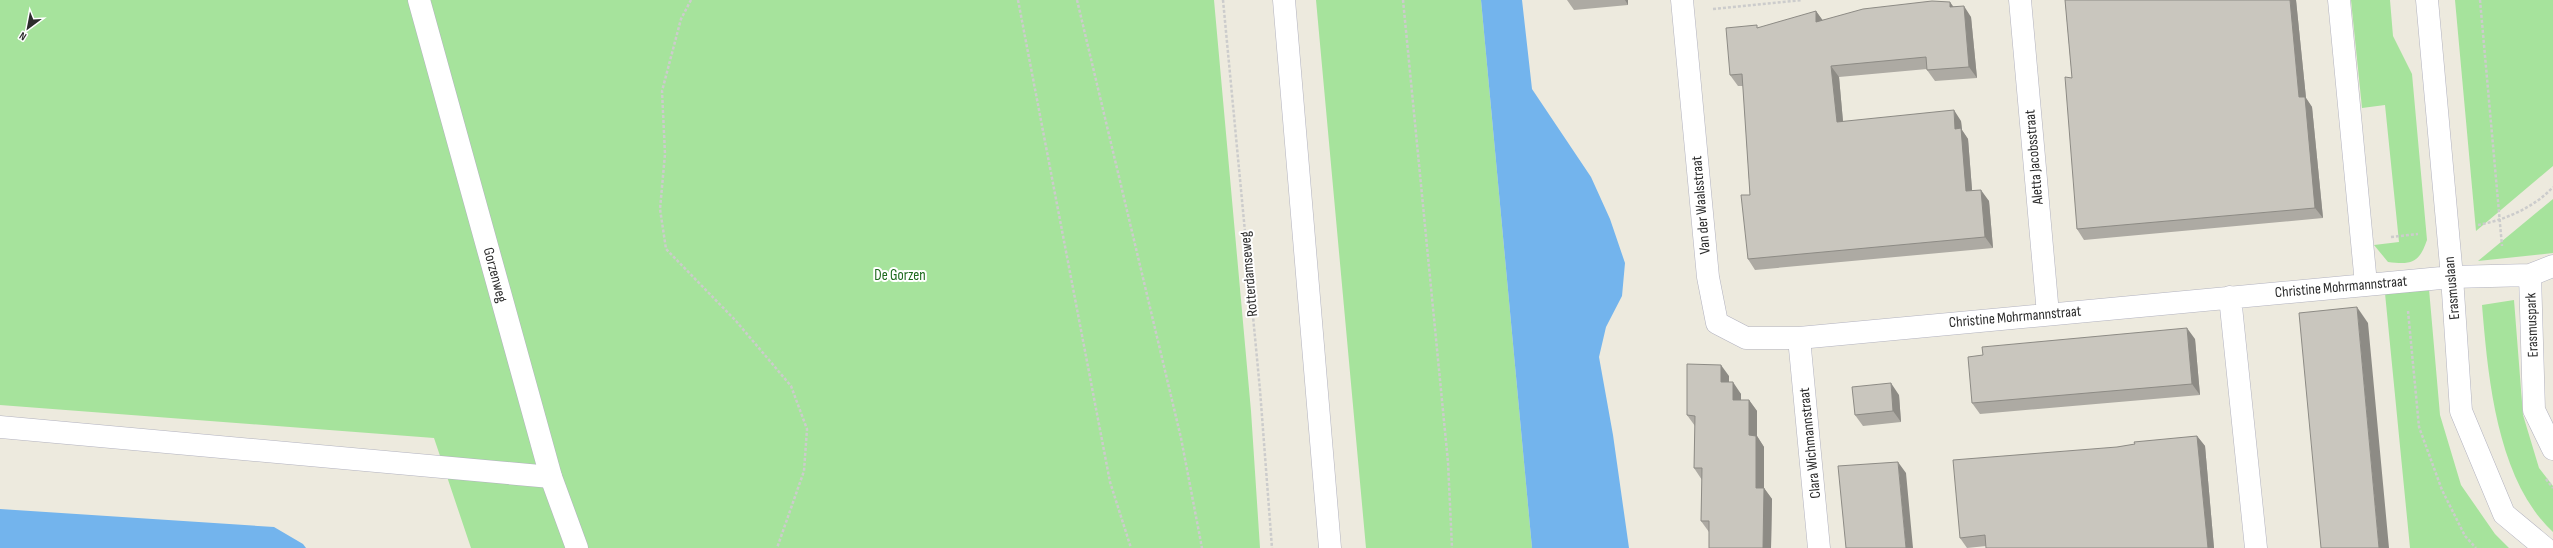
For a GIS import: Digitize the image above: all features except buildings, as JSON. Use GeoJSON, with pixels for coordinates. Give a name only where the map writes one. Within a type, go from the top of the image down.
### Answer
{"type":"FeatureCollection","features":[{"type":"Feature","properties":{"kind":"street","name":"Gorzenweg"},"geometry":{"type":"LineString","coordinates":[[419,0],[551,477],[577,548]]}},
{"type":"Feature","properties":{"kind":"street"},"geometry":{"type":"LineString","coordinates":[[1284,0],[1330,548]]}},
{"type":"Feature","properties":{"kind":"street","name":"Aletta Jacobsstraat"},"geometry":{"type":"LineString","coordinates":[[2020,0],[2048,314]]}},
{"type":"Feature","properties":{"kind":"street"},"geometry":{"type":"LineString","coordinates":[[2339,0],[2366,284]]}},
{"type":"Feature","properties":{"kind":"street","name":"Erasmuslaan"},"geometry":{"type":"LineString","coordinates":[[2427,0],[2452,277],[2461,411],[2504,514],[2545,548]]}},
{"type":"Feature","properties":{"kind":"street","name":"Van der Waalsstraat"},"geometry":{"type":"LineString","coordinates":[[1683,6],[1708,277],[1717,323],[1746,338],[1800,338]]}},
{"type":"Feature","properties":{"kind":"street"},"geometry":{"type":"LineString","coordinates":[[2530,275],[2553,266]]}},
{"type":"Feature","properties":{"kind":"street","name":"Erasmuspark"},"geometry":{"type":"LineString","coordinates":[[2452,277],[2530,275],[2534,410],[2553,449]]}},
{"type":"Feature","properties":{"kind":"street","name":"Christine Mohrmannstraat"},"geometry":{"type":"LineString","coordinates":[[1800,338],[2452,277]]}},
{"type":"Feature","properties":{"kind":"street"},"geometry":{"type":"LineString","coordinates":[[2230,297],[2256,548]]}},
{"type":"Feature","properties":{"kind":"street","name":"Clara Wichmannstraat"},"geometry":{"type":"LineString","coordinates":[[1800,338],[1820,548]]}},
{"type":"Feature","properties":{"kind":"street"},"geometry":{"type":"LineString","coordinates":[[0,427],[551,477]]}},
{"type":"Feature","properties":{"kind":"path"},"geometry":{"type":"LineString","coordinates":[[691,0],[681,19],[662,91],[665,154],[660,209],[666,249],[736,321],[791,386],[807,429],[804,471],[777,548]]}},
{"type":"Feature","properties":{"kind":"path"},"geometry":{"type":"LineString","coordinates":[[1018,0],[1110,482],[1131,548]]}},
{"type":"Feature","properties":{"kind":"path"},"geometry":{"type":"LineString","coordinates":[[1078,0],[1181,438],[1202,548]]}},
{"type":"Feature","properties":{"kind":"path","name":"Rotterdamseweg"},"geometry":{"type":"LineString","coordinates":[[1223,0],[1260,390],[1272,548]]}},
{"type":"Feature","properties":{"kind":"path"},"geometry":{"type":"LineString","coordinates":[[1403,0],[1448,462],[1452,548]]}},
{"type":"Feature","properties":{"kind":"path"},"geometry":{"type":"LineString","coordinates":[[1683,6],[1802,0]]}},
{"type":"Feature","properties":{"kind":"path"},"geometry":{"type":"LineString","coordinates":[[2405,281],[2419,427],[2442,490],[2465,536],[2476,548]]}},
{"type":"Feature","properties":{"kind":"green space","name":"De Gorzen"},"geometry":{"type":"Polygon","coordinates":[[[0,0],[1214,0],[1251,411],[1260,548],[471,548],[434,438],[0,405],[0,0]]]}},
{"type":"Feature","properties":{"kind":"green space"},"geometry":{"type":"Polygon","coordinates":[[[1316,0],[1481,0],[1532,548],[1366,548],[1316,0]]]}},
{"type":"Feature","properties":{"kind":"green space"},"geometry":{"type":"Polygon","coordinates":[[[2351,0],[2390,0],[2393,36],[2412,74],[2427,240],[2421,254],[2414,261],[2403,263],[2388,262],[2374,245],[2399,242],[2385,105],[2362,108],[2351,0]]]}},
{"type":"Feature","properties":{"kind":"green space"},"geometry":{"type":"Polygon","coordinates":[[[2455,0],[2553,0],[2553,166],[2476,231],[2455,0]]]}},
{"type":"Feature","properties":{"kind":"green space"},"geometry":{"type":"Polygon","coordinates":[[[2553,199],[2553,253],[2478,261],[2553,199]]]}},
{"type":"Feature","properties":{"kind":"green space"},"geometry":{"type":"Polygon","coordinates":[[[2384,283],[2429,289],[2440,415],[2461,485],[2495,534],[2509,548],[2410,548],[2384,283]]]}},
{"type":"Feature","properties":{"kind":"green space"},"geometry":{"type":"Polygon","coordinates":[[[2514,300],[2523,415],[2539,468],[2553,486],[2553,532],[2534,510],[2519,485],[2508,457],[2492,395],[2484,334],[2482,305],[2514,300]]]}},
{"type":"Feature","properties":{"kind":"water"},"geometry":{"type":"Polygon","coordinates":[[[1481,0],[1522,0],[1532,89],[1591,177],[1610,219],[1625,263],[1622,296],[1606,327],[1599,357],[1613,435],[1629,548],[1532,548],[1481,0]]]}},
{"type":"Feature","properties":{"kind":"water"},"geometry":{"type":"Polygon","coordinates":[[[0,509],[274,527],[303,544],[306,548],[0,548],[0,509]]]}}]}
